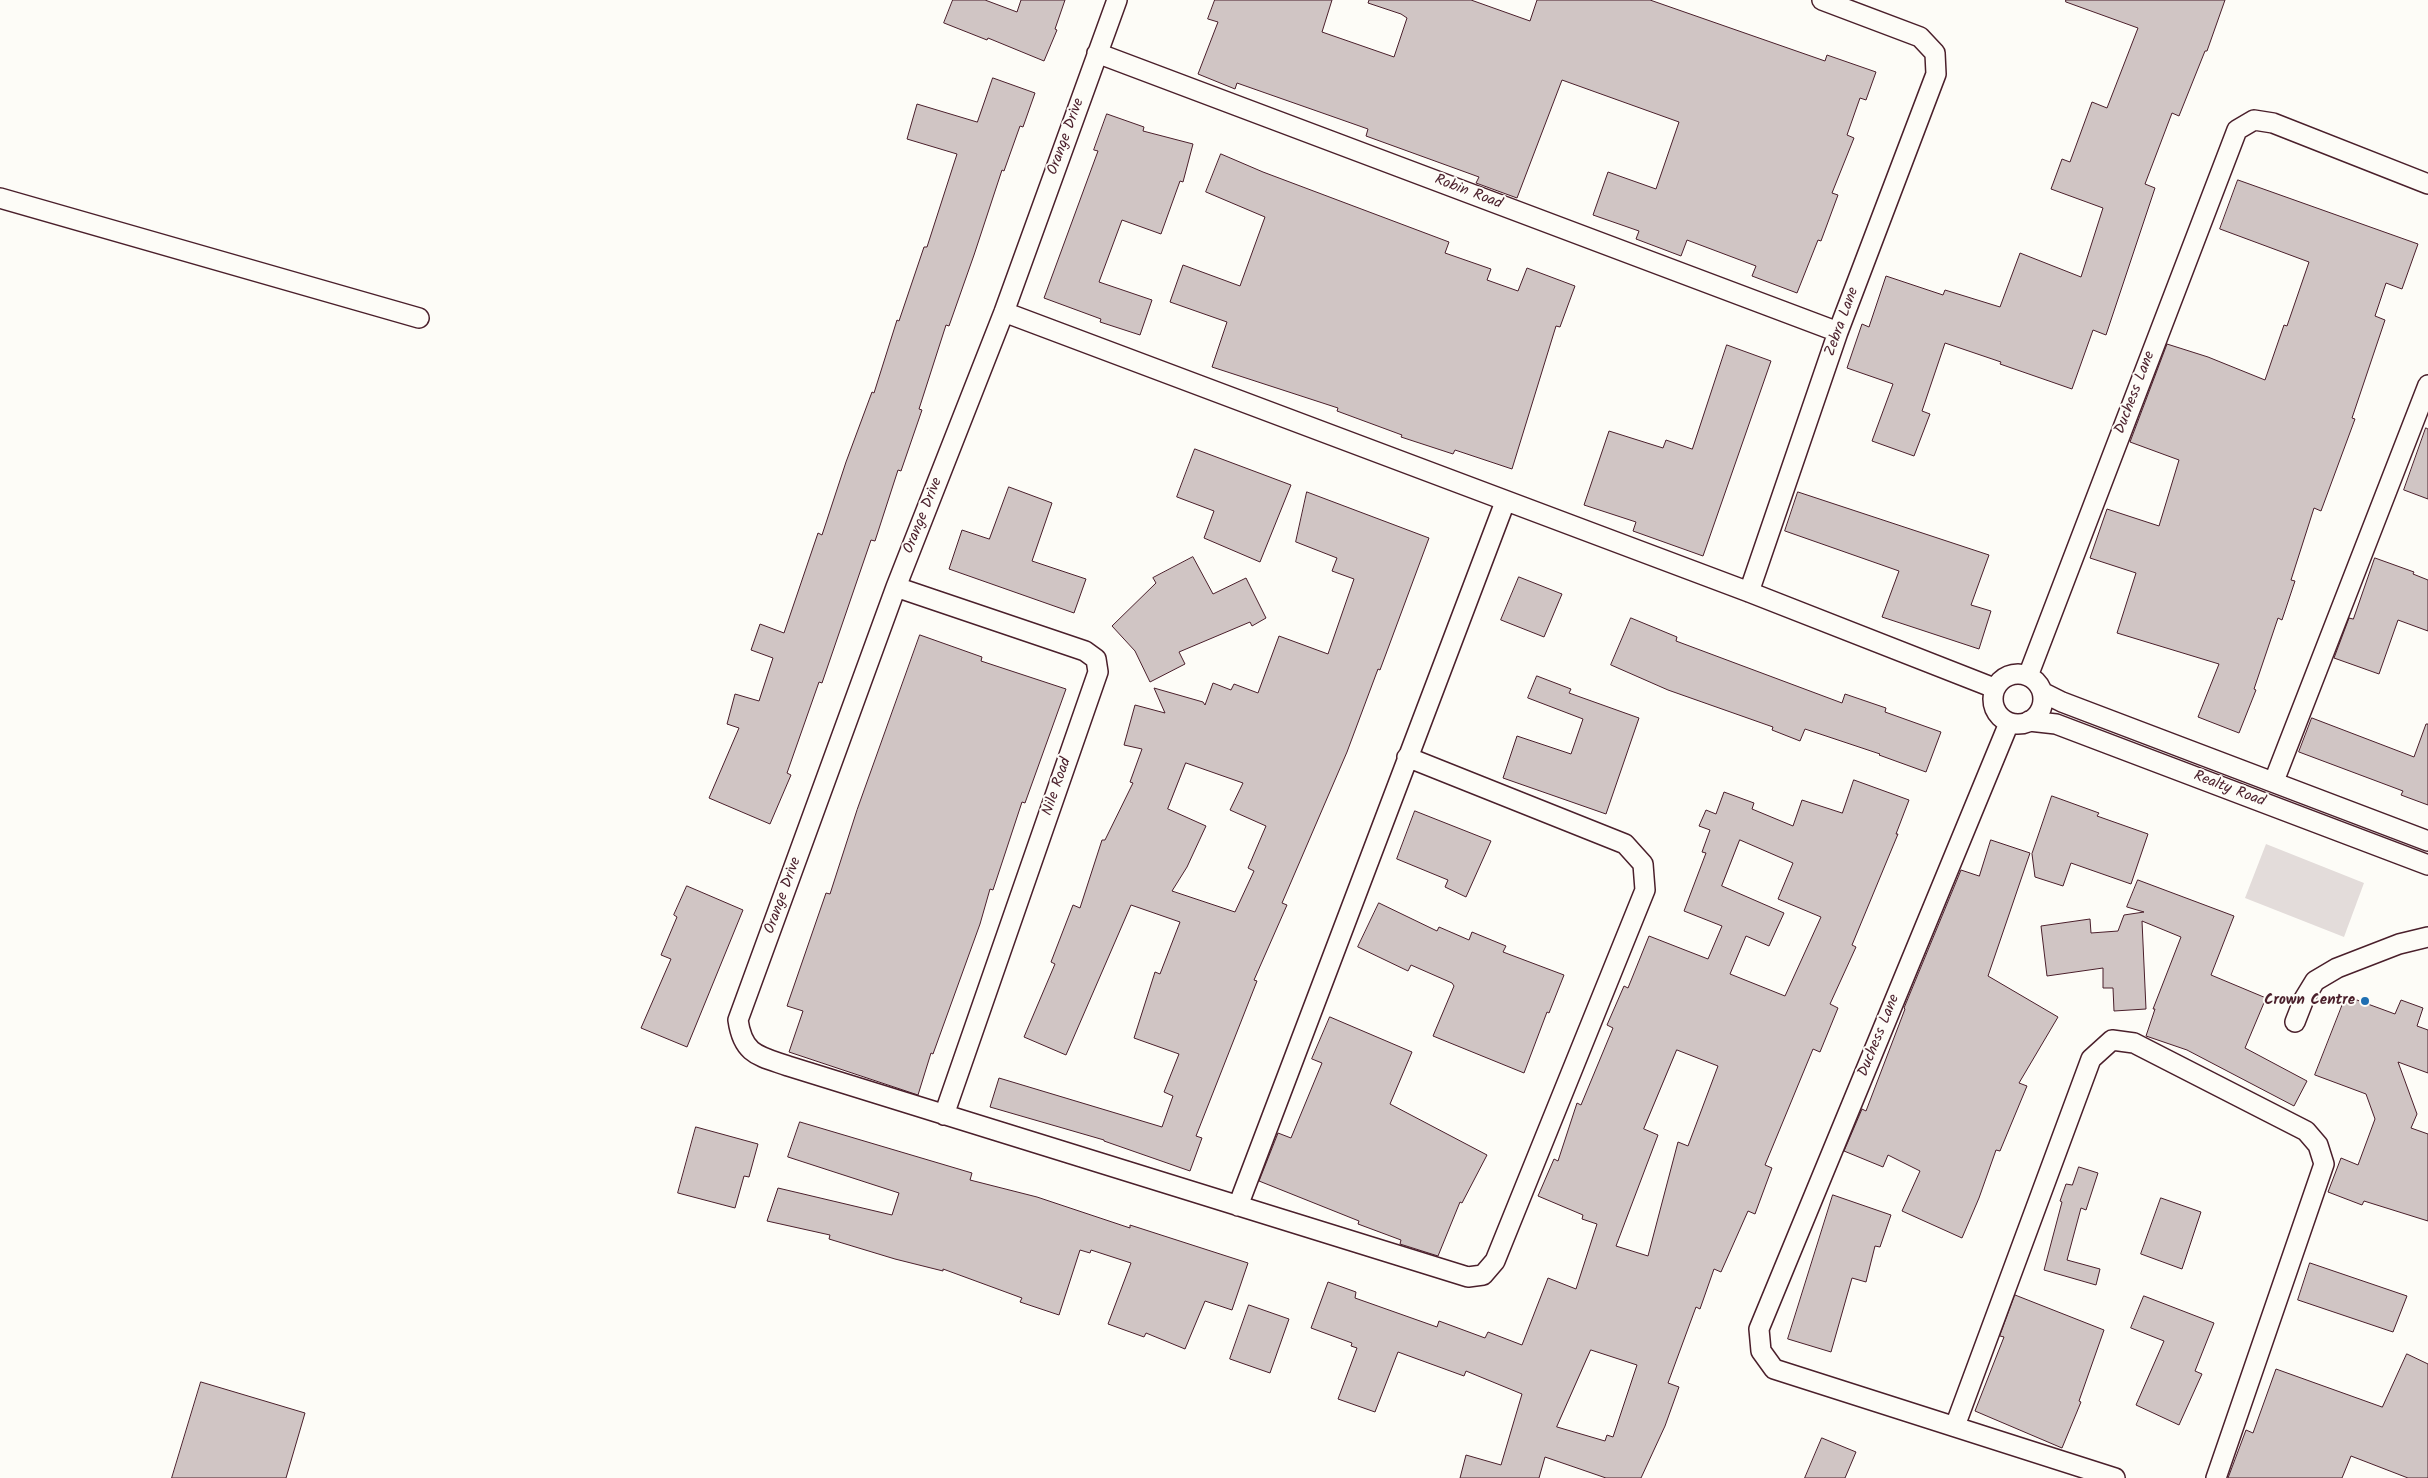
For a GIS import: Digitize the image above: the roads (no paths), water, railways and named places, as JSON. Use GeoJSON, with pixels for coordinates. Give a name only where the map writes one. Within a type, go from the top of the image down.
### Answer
{"type":"FeatureCollection","features":[{"type":"Feature","properties":{"kind":"street","name":"Orange Drive"},"geometry":{"type":"LineString","coordinates":[[944,1115],[754,1054],[746,1046],[740,1033],[738,1020],[896,587],[1004,312],[1117,0]]}},
{"type":"Feature","properties":{"kind":"street","name":"Zebra Lane"},"geometry":{"type":"LineString","coordinates":[[1749,592],[1838,332],[1936,74],[1935,53],[1920,37],[1822,0]]}},
{"type":"Feature","properties":{"kind":"street","name":"Robin Road"},"geometry":{"type":"LineString","coordinates":[[1097,53],[1838,332]]}},
{"type":"Feature","properties":{"kind":"street","name":"Duchess Lane"},"geometry":{"type":"LineString","coordinates":[[2028,676],[2237,130],[2254,120],[2273,123],[2428,184]]}},
{"type":"Feature","properties":{"kind":"street"},"geometry":{"type":"LineString","coordinates":[[0,198],[419,318]]}},
{"type":"Feature","properties":{"kind":"street"},"geometry":{"type":"LineString","coordinates":[[1004,312],[1505,502],[1749,592],[1994,688]]}},
{"type":"Feature","properties":{"kind":"street"},"geometry":{"type":"LineString","coordinates":[[2274,781],[2428,385]]}},
{"type":"Feature","properties":{"kind":"street"},"geometry":{"type":"LineString","coordinates":[[1238,1206],[1505,502]]}},
{"type":"Feature","properties":{"kind":"street","name":"Nile Road"},"geometry":{"type":"LineString","coordinates":[[896,587],[1085,651],[1096,659],[1098,672],[944,1115]]}},
{"type":"Feature","properties":{"kind":"street"},"geometry":{"type":"LineString","coordinates":[[2015,673],[2028,676],[2037,682],[2042,692],[2041,709],[2029,721],[2019,724],[2009,723],[1998,715],[1992,702],[1994,688],[2003,678],[2015,673]]}},
{"type":"Feature","properties":{"kind":"street","name":"Realty Road"},"geometry":{"type":"LineString","coordinates":[[2042,692],[2062,702],[2428,841]]}},
{"type":"Feature","properties":{"kind":"street","name":"Realty Road"},"geometry":{"type":"LineString","coordinates":[[2029,721],[2056,724],[2428,865]]}},
{"type":"Feature","properties":{"kind":"street","name":"Duchess Lane"},"geometry":{"type":"LineString","coordinates":[[1955,1426],[1774,1369],[1761,1351],[1759,1329],[2009,723]]}},
{"type":"Feature","properties":{"kind":"street"},"geometry":{"type":"LineString","coordinates":[[944,1115],[1468,1278],[1483,1274],[1495,1261],[1644,890],[1643,864],[1625,844],[1407,757]]}},
{"type":"Feature","properties":{"kind":"street"},"geometry":{"type":"LineString","coordinates":[[2295,1022],[2304,999],[2315,981],[2337,968],[2366,959],[2399,944],[2428,937]]}},
{"type":"Feature","properties":{"kind":"street"},"geometry":{"type":"LineString","coordinates":[[2115,1478],[1955,1426],[2090,1059],[2112,1040],[2134,1043],[2306,1131],[2318,1145],[2324,1164],[2216,1478]]}},
{"type":"Feature","properties":{"kind":"place","name":"Crown Centre"},"geometry":{"type":"Point","coordinates":[2365,1001]}}]}
